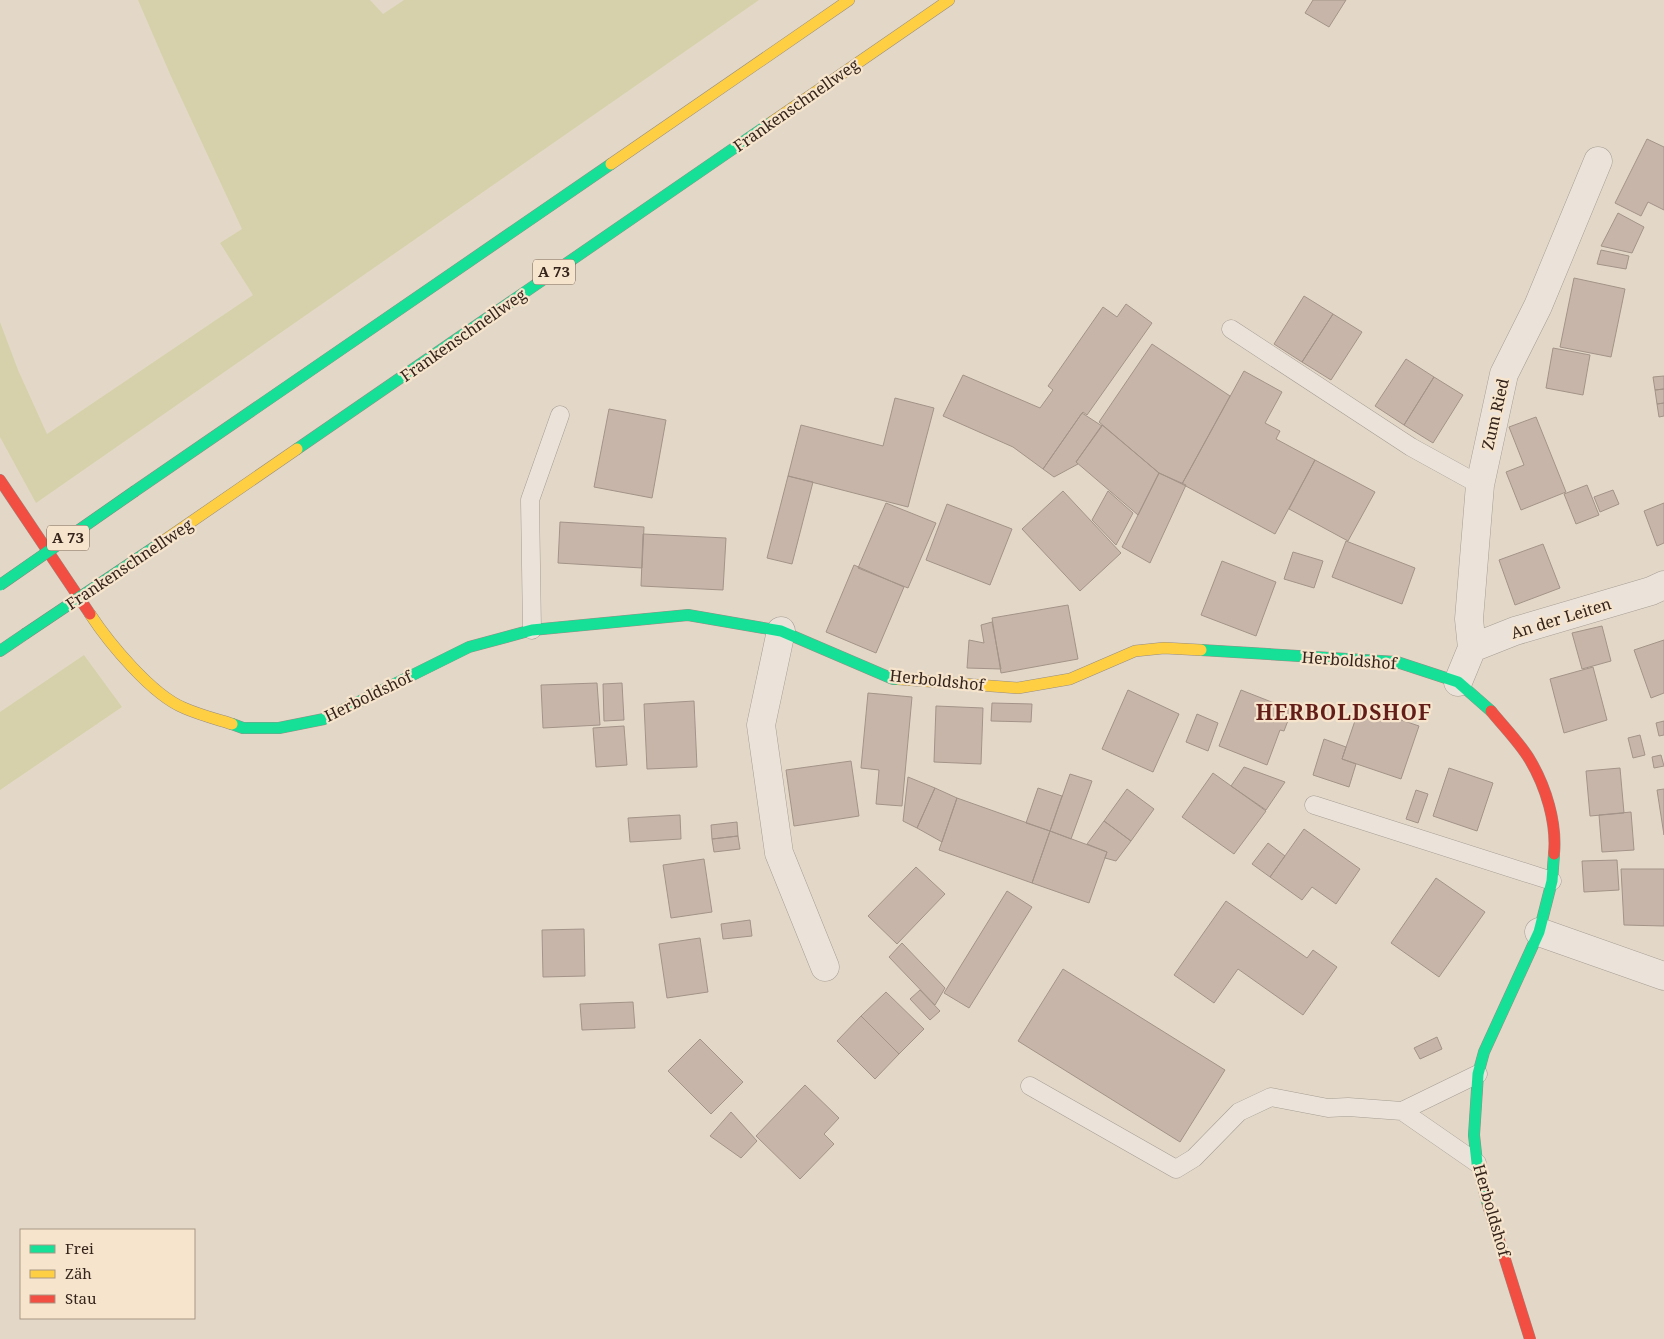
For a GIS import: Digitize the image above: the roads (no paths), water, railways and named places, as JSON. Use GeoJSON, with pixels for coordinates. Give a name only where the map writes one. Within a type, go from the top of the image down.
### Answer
{"type":"FeatureCollection","features":[{"type":"Feature","properties":{"kind":"main road","name":"A 73"},"geometry":{"type":"LineString","coordinates":[[0,585],[850,0]]}},
{"type":"Feature","properties":{"kind":"main road","name":"Frankenschnellweg"},"geometry":{"type":"LineString","coordinates":[[0,651],[159,544],[949,0]]}},
{"type":"Feature","properties":{"kind":"main road","name":"Herboldshof"},"geometry":{"type":"LineString","coordinates":[[0,480],[99,628],[130,665],[160,692],[183,708],[242,728],[279,728],[324,719],[469,647],[532,630],[688,615],[781,631],[893,679],[1018,688],[1070,680],[1136,651],[1164,648],[1397,662],[1458,682],[1489,708],[1530,760],[1548,800],[1555,844],[1552,882],[1539,932],[1484,1052],[1478,1074],[1474,1135],[1477,1164],[1482,1185],[1530,1339]]}},
{"type":"Feature","properties":{"kind":"street","name":"Zum Ried"},"geometry":{"type":"LineString","coordinates":[[1472,648],[1468,619],[1480,485],[1504,374],[1538,306],[1598,161]]}},
{"type":"Feature","properties":{"kind":"street","name":"An der Leiten"},"geometry":{"type":"LineString","coordinates":[[1472,648],[1515,631],[1660,590]]}},
{"type":"Feature","properties":{"kind":"street"},"geometry":{"type":"LineString","coordinates":[[781,631],[761,726],[779,853],[825,967]]}},
{"type":"Feature","properties":{"kind":"street"},"geometry":{"type":"LineString","coordinates":[[1458,682],[1472,648]]}},
{"type":"Feature","properties":{"kind":"street"},"geometry":{"type":"LineString","coordinates":[[1539,932],[1664,976]]}},
{"type":"Feature","properties":{"kind":"lane"},"geometry":{"type":"LineString","coordinates":[[1231,329],[1411,447],[1480,485]]}},
{"type":"Feature","properties":{"kind":"lane"},"geometry":{"type":"LineString","coordinates":[[532,630],[530,500],[560,414]]}},
{"type":"Feature","properties":{"kind":"lane"},"geometry":{"type":"LineString","coordinates":[[1314,805],[1552,882]]}},
{"type":"Feature","properties":{"kind":"lane"},"geometry":{"type":"LineString","coordinates":[[1030,1086],[1176,1169],[1194,1158],[1239,1112],[1271,1097],[1328,1108],[1348,1107],[1402,1111],[1478,1074]]}},
{"type":"Feature","properties":{"kind":"lane"},"geometry":{"type":"LineString","coordinates":[[1402,1111],[1477,1164]]}},
{"type":"Feature","properties":{"kind":"district","name":"HERBOLDSHOF"},"geometry":{"type":"Point","coordinates":[1344,713]}}]}
